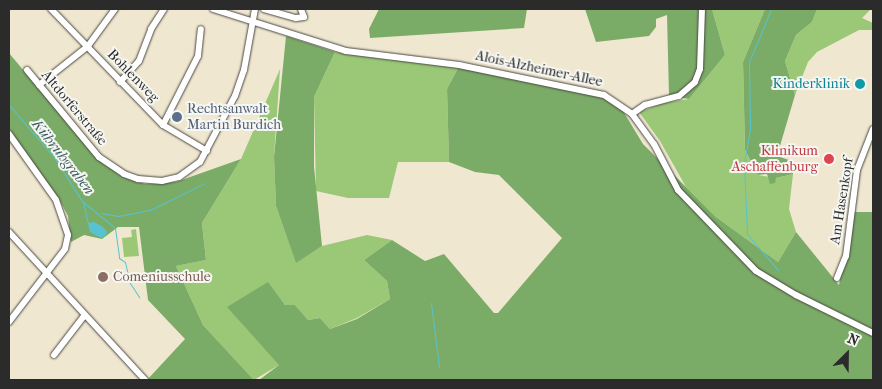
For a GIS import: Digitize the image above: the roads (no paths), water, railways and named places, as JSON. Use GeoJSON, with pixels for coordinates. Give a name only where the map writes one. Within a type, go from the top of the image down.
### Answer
{"type":"FeatureCollection","features":[{"type":"Feature","properties":{"kind":"street","name":"Bohlenweg"},"geometry":{"type":"LineString","coordinates":[[51,9],[163,125],[206,151]]}},
{"type":"Feature","properties":{"kind":"street"},"geometry":{"type":"LineString","coordinates":[[39,86],[88,46],[115,9]]}},
{"type":"Feature","properties":{"kind":"street"},"geometry":{"type":"LineString","coordinates":[[120,82],[139,61],[151,29],[164,9]]}},
{"type":"Feature","properties":{"kind":"street","name":"Alois-Alzheimer-Allee"},"geometry":{"type":"LineString","coordinates":[[213,9],[346,52],[459,64],[590,90],[617,102],[632,114],[654,144],[678,190],[715,231],[756,271],[824,309],[873,333]]}},
{"type":"Feature","properties":{"kind":"street","name":"Altdorferstraße"},"geometry":{"type":"LineString","coordinates":[[27,70],[98,157],[124,174],[152,181],[179,177],[197,166],[224,120],[244,70],[254,9]]}},
{"type":"Feature","properties":{"kind":"street"},"geometry":{"type":"LineString","coordinates":[[264,9],[296,18],[304,17],[301,9]]}},
{"type":"Feature","properties":{"kind":"street"},"geometry":{"type":"LineString","coordinates":[[632,114],[645,105],[679,96],[695,82],[700,69],[702,9]]}},
{"type":"Feature","properties":{"kind":"street"},"geometry":{"type":"LineString","coordinates":[[163,125],[198,56],[201,29]]}},
{"type":"Feature","properties":{"kind":"street","name":"Am Hasenkopf"},"geometry":{"type":"LineString","coordinates":[[837,278],[846,256],[857,170],[873,129]]}},
{"type":"Feature","properties":{"kind":"street"},"geometry":{"type":"LineString","coordinates":[[9,134],[39,174],[66,223],[65,249],[9,322]]}},
{"type":"Feature","properties":{"kind":"street"},"geometry":{"type":"LineString","coordinates":[[9,232],[84,316],[145,380]]}},
{"type":"Feature","properties":{"kind":"street"},"geometry":{"type":"LineString","coordinates":[[54,355],[84,316]]}},
{"type":"Feature","properties":{"kind":"water"},"geometry":{"type":"Polygon","coordinates":[[[94,222],[103,227],[107,232],[105,236],[101,238],[90,232],[88,223],[94,222]]]}},
{"type":"Feature","properties":{"kind":"waterway"},"geometry":{"type":"LineString","coordinates":[[771,9],[749,62],[750,129],[744,164],[747,234],[778,270]]}},
{"type":"Feature","properties":{"kind":"waterway","name":"Kühruhgraben"},"geometry":{"type":"LineString","coordinates":[[9,105],[54,157],[82,201],[115,228],[119,258],[125,262],[130,283],[139,297]]}},
{"type":"Feature","properties":{"kind":"waterway"},"geometry":{"type":"LineString","coordinates":[[101,213],[118,216],[150,210],[205,183]]}},
{"type":"Feature","properties":{"kind":"waterway"},"geometry":{"type":"LineString","coordinates":[[83,202],[88,223]]}},
{"type":"Feature","properties":{"kind":"waterway"},"geometry":{"type":"LineString","coordinates":[[431,303],[439,366]]}},
{"type":"Feature","properties":{"kind":"place","name":"Kinderklinik"},"geometry":{"type":"Point","coordinates":[860,84]}},
{"type":"Feature","properties":{"kind":"place","name":"Rechtsanwalt Martin Burdich"},"geometry":{"type":"Point","coordinates":[177,117]}},
{"type":"Feature","properties":{"kind":"place","name":"Klinikum Aschaffenburg"},"geometry":{"type":"Point","coordinates":[829,159]}},
{"type":"Feature","properties":{"kind":"place","name":"Comeniusschule"},"geometry":{"type":"Point","coordinates":[103,277]}}]}
